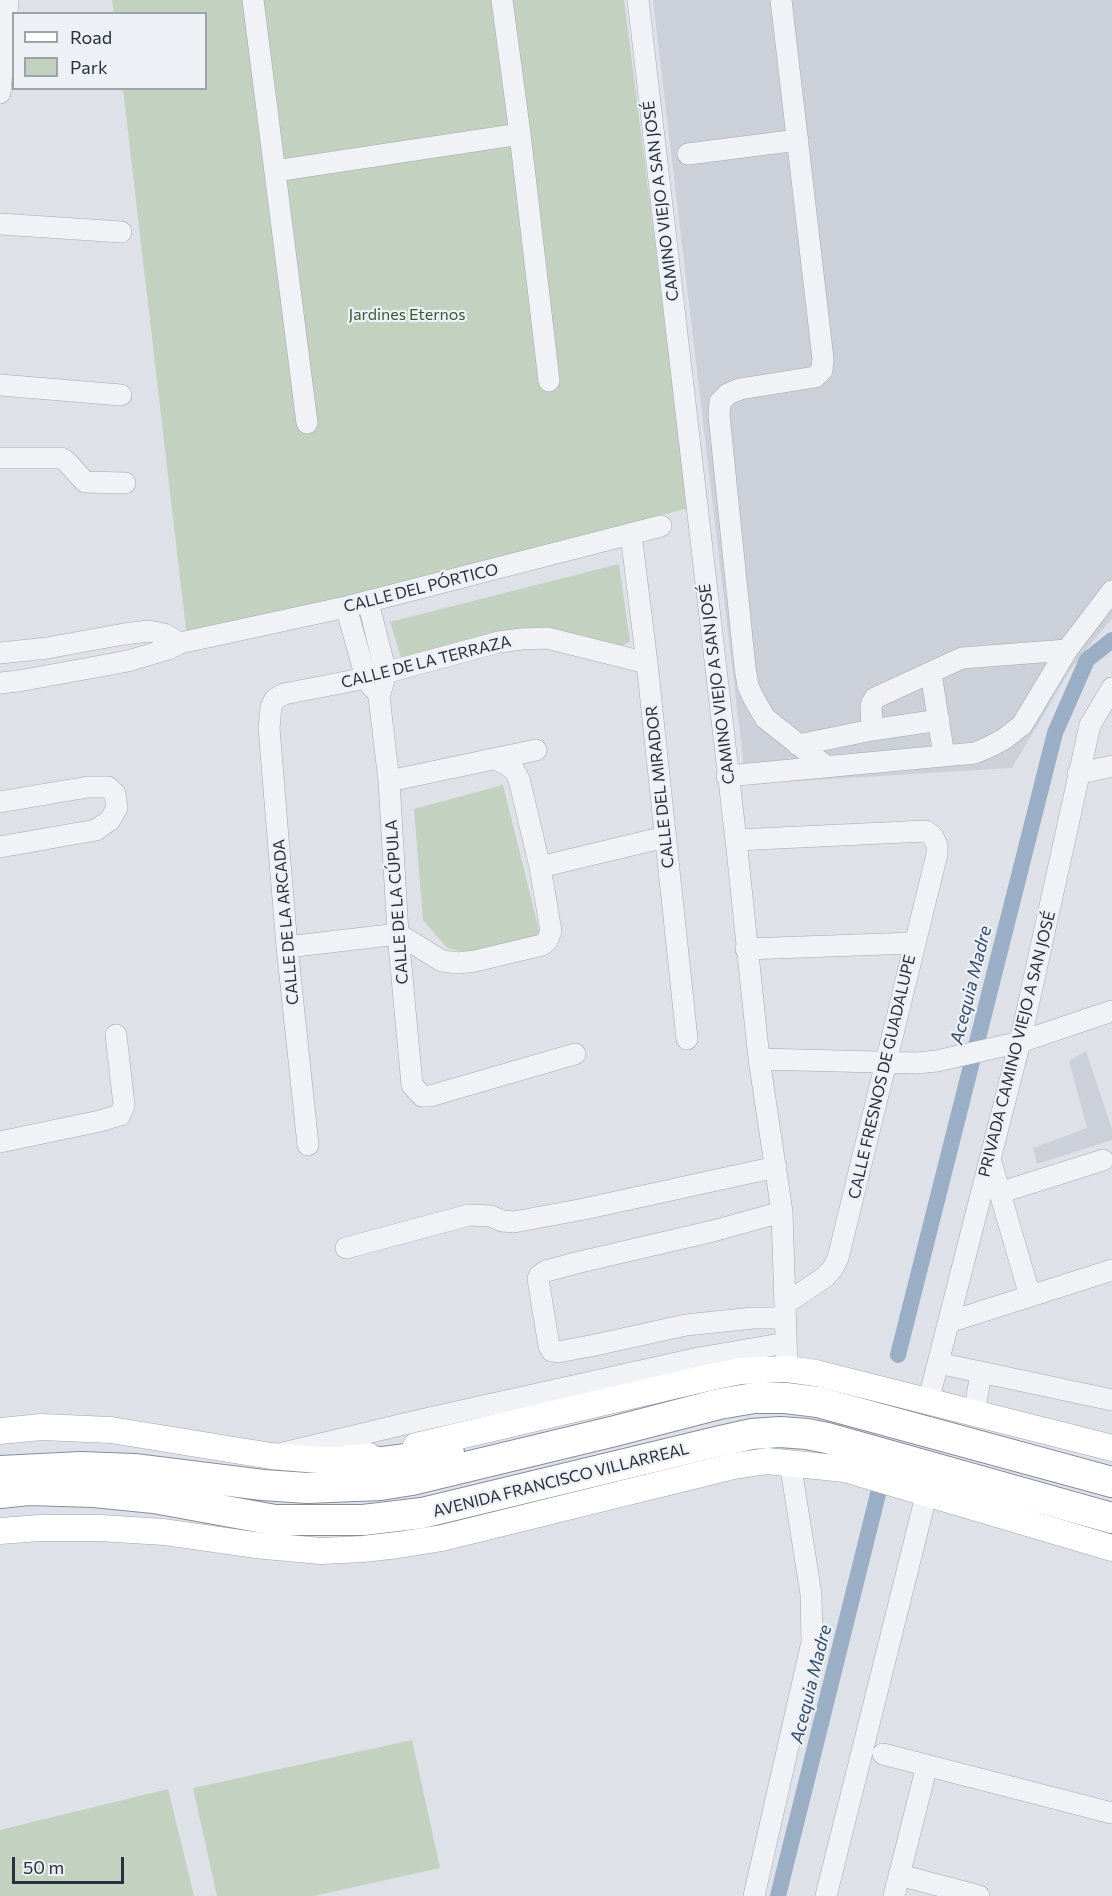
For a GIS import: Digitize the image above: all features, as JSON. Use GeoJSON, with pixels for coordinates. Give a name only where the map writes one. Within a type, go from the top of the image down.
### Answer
{"type":"FeatureCollection","features":[{"type":"Feature","properties":{"kind":"highway","name":"AVENIDA FRANCISCO VILLARREAL"},"geometry":{"type":"LineString","coordinates":[[0,1471],[81,1467],[134,1469],[262,1485],[307,1488],[380,1485],[412,1480],[719,1404],[754,1398],[786,1398],[818,1402],[1112,1482]]}},
{"type":"Feature","properties":{"kind":"highway"},"geometry":{"type":"LineString","coordinates":[[349,1460],[382,1462],[615,1431]]}},
{"type":"Feature","properties":{"kind":"highway","name":"AVENIDA FRANCISCO VILLARREAL"},"geometry":{"type":"LineString","coordinates":[[0,1493],[29,1490],[94,1492],[154,1498],[275,1520],[363,1520],[422,1513],[720,1441],[752,1434],[780,1432],[827,1438],[1112,1518]]}},
{"type":"Feature","properties":{"kind":"main road"},"geometry":{"type":"LineString","coordinates":[[0,1431],[41,1427],[111,1430],[271,1456],[349,1460],[711,1377],[741,1371],[787,1369],[816,1373],[1112,1448]]}},
{"type":"Feature","properties":{"kind":"main road","name":"AVENIDA FRANCISCO VILLARREAL"},"geometry":{"type":"LineString","coordinates":[[0,1531],[100,1528],[184,1534],[255,1545],[321,1551],[363,1549],[442,1538],[734,1466],[767,1461],[845,1469],[1112,1548]]}},
{"type":"Feature","properties":{"kind":"street"},"geometry":{"type":"LineString","coordinates":[[0,93],[8,0]]}},
{"type":"Feature","properties":{"kind":"street"},"geometry":{"type":"LineString","coordinates":[[253,0],[307,423]]}},
{"type":"Feature","properties":{"kind":"street"},"geometry":{"type":"LineString","coordinates":[[502,0],[549,381]]}},
{"type":"Feature","properties":{"kind":"street","name":"CAMINO VIEJO A SAN JOSÉ"},"geometry":{"type":"LineString","coordinates":[[638,0],[736,840],[759,1059],[782,1212],[787,1369]]}},
{"type":"Feature","properties":{"kind":"street"},"geometry":{"type":"LineString","coordinates":[[781,0],[823,347],[822,370],[815,377],[740,389],[728,394],[720,402],[719,415],[744,668],[748,686],[765,718],[827,767]]}},
{"type":"Feature","properties":{"kind":"street"},"geometry":{"type":"LineString","coordinates":[[274,171],[520,134]]}},
{"type":"Feature","properties":{"kind":"street"},"geometry":{"type":"LineString","coordinates":[[688,153],[798,140]]}},
{"type":"Feature","properties":{"kind":"street"},"geometry":{"type":"LineString","coordinates":[[0,224],[121,232]]}},
{"type":"Feature","properties":{"kind":"street"},"geometry":{"type":"LineString","coordinates":[[0,385],[121,394]]}},
{"type":"Feature","properties":{"kind":"street"},"geometry":{"type":"LineString","coordinates":[[0,458],[61,458],[85,482],[125,483]]}},
{"type":"Feature","properties":{"kind":"street","name":"CALLE DEL PÓRTICO"},"geometry":{"type":"LineString","coordinates":[[0,683],[129,661],[168,650],[180,643],[346,608],[661,526]]}},
{"type":"Feature","properties":{"kind":"street","name":"CALLE DEL MIRADOR"},"geometry":{"type":"LineString","coordinates":[[631,534],[687,1039]]}},
{"type":"Feature","properties":{"kind":"street"},"geometry":{"type":"LineString","coordinates":[[728,776],[975,753],[991,746],[1022,725],[1067,650],[1112,591]]}},
{"type":"Feature","properties":{"kind":"street","name":"CALLE DE LA CÚPULA"},"geometry":{"type":"LineString","coordinates":[[368,602],[389,781],[398,934],[412,1085],[422,1096],[430,1096],[575,1054]]}},
{"type":"Feature","properties":{"kind":"street","name":"CALLE DE LA CÚPULA"},"geometry":{"type":"LineString","coordinates":[[346,608],[376,676]]}},
{"type":"Feature","properties":{"kind":"street"},"geometry":{"type":"LineString","coordinates":[[0,653],[47,648],[149,631],[164,634],[180,643]]}},
{"type":"Feature","properties":{"kind":"street","name":"CALLE DE LA TERRAZA"},"geometry":{"type":"LineString","coordinates":[[275,699],[284,694],[376,676],[499,642],[522,639],[547,638],[647,663]]}},
{"type":"Feature","properties":{"kind":"street"},"geometry":{"type":"LineString","coordinates":[[872,730],[871,705],[875,698],[946,664],[962,658],[1067,650]]}},
{"type":"Feature","properties":{"kind":"street"},"geometry":{"type":"LineString","coordinates":[[931,673],[944,756]]}},
{"type":"Feature","properties":{"kind":"street","name":"PRIVADA CAMINO VIEJO A SAN JOSÉ"},"geometry":{"type":"LineString","coordinates":[[928,1402],[1020,1042],[1065,846],[1090,724],[1112,688]]}},
{"type":"Feature","properties":{"kind":"street","name":"CALLE DE LA ARCADA"},"geometry":{"type":"LineString","coordinates":[[275,699],[271,707],[269,728],[287,947],[308,1145]]}},
{"type":"Feature","properties":{"kind":"street"},"geometry":{"type":"LineString","coordinates":[[798,744],[939,720]]}},
{"type":"Feature","properties":{"kind":"street"},"geometry":{"type":"LineString","coordinates":[[389,781],[536,750]]}},
{"type":"Feature","properties":{"kind":"street"},"geometry":{"type":"LineString","coordinates":[[287,947],[398,934],[442,961],[459,963],[542,945],[550,936],[551,931],[540,867],[519,779],[514,770],[496,759]]}},
{"type":"Feature","properties":{"kind":"street"},"geometry":{"type":"LineString","coordinates":[[1078,774],[1112,766]]}},
{"type":"Feature","properties":{"kind":"street"},"geometry":{"type":"LineString","coordinates":[[0,802],[88,787],[108,787],[115,794],[117,808],[111,820],[96,830],[0,847]]}},
{"type":"Feature","properties":{"kind":"street","name":"CALLE FRESNOS DE GUADALUPE"},"geometry":{"type":"LineString","coordinates":[[736,840],[926,831],[937,845],[937,854],[838,1258],[825,1277],[785,1311]]}},
{"type":"Feature","properties":{"kind":"street"},"geometry":{"type":"LineString","coordinates":[[540,867],[665,837]]}},
{"type":"Feature","properties":{"kind":"street"},"geometry":{"type":"LineString","coordinates":[[746,949],[914,943]]}},
{"type":"Feature","properties":{"kind":"street"},"geometry":{"type":"LineString","coordinates":[[759,1059],[915,1063],[964,1056],[1020,1042],[1112,1011]]}},
{"type":"Feature","properties":{"kind":"street"},"geometry":{"type":"LineString","coordinates":[[0,1142],[100,1121],[120,1114],[124,1105],[116,1035]]}},
{"type":"Feature","properties":{"kind":"street"},"geometry":{"type":"LineString","coordinates":[[990,1159],[1030,1296]]}},
{"type":"Feature","properties":{"kind":"street"},"geometry":{"type":"LineString","coordinates":[[999,1193],[1103,1160]]}},
{"type":"Feature","properties":{"kind":"street"},"geometry":{"type":"LineString","coordinates":[[346,1248],[469,1215],[491,1216],[502,1221],[514,1222],[776,1167]]}},
{"type":"Feature","properties":{"kind":"street"},"geometry":{"type":"LineString","coordinates":[[782,1212],[546,1271],[538,1279],[549,1346],[552,1351],[558,1352],[686,1324],[753,1318],[785,1311]]}},
{"type":"Feature","properties":{"kind":"street"},"geometry":{"type":"LineString","coordinates":[[949,1322],[1112,1270]]}},
{"type":"Feature","properties":{"kind":"street"},"geometry":{"type":"LineString","coordinates":[[271,1456],[688,1361],[786,1343]]}},
{"type":"Feature","properties":{"kind":"street"},"geometry":{"type":"LineString","coordinates":[[938,1363],[1112,1400]]}},
{"type":"Feature","properties":{"kind":"street"},"geometry":{"type":"LineString","coordinates":[[974,1414],[981,1372]]}},
{"type":"Feature","properties":{"kind":"street"},"geometry":{"type":"LineString","coordinates":[[754,1896],[812,1642],[811,1594],[790,1462]]}},
{"type":"Feature","properties":{"kind":"street"},"geometry":{"type":"LineString","coordinates":[[825,1896],[927,1492]]}},
{"type":"Feature","properties":{"kind":"street"},"geometry":{"type":"LineString","coordinates":[[883,1754],[1112,1813]]}},
{"type":"Feature","properties":{"kind":"street"},"geometry":{"type":"LineString","coordinates":[[894,1896],[927,1765]]}},
{"type":"Feature","properties":{"kind":"street"},"geometry":{"type":"LineString","coordinates":[[899,1875],[979,1896]]}},
{"type":"Feature","properties":{"kind":"shaded area"},"geometry":{"type":"Polygon","coordinates":[[[653,0],[1112,0],[1112,618],[1070,670],[1012,768],[746,784],[653,0]]]}},
{"type":"Feature","properties":{"kind":"shaded area"},"geometry":{"type":"Polygon","coordinates":[[[1086,1051],[1112,1129],[1112,1140],[1037,1164],[1033,1148],[1087,1128],[1069,1061],[1086,1051]]]}},
{"type":"Feature","properties":{"kind":"green space","name":"Jardines Eternos"},"geometry":{"type":"Polygon","coordinates":[[[112,0],[624,0],[689,508],[187,638],[123,90],[207,90],[207,12],[114,12],[112,0]]]}},
{"type":"Feature","properties":{"kind":"green space"},"geometry":{"type":"Polygon","coordinates":[[[619,564],[630,642],[619,647],[586,636],[544,629],[401,658],[390,622],[619,564]]]}},
{"type":"Feature","properties":{"kind":"green space"},"geometry":{"type":"Polygon","coordinates":[[[503,785],[541,938],[478,956],[447,948],[423,920],[414,809],[503,785]]]}},
{"type":"Feature","properties":{"kind":"green space"},"geometry":{"type":"Polygon","coordinates":[[[412,1740],[440,1868],[314,1896],[217,1896],[193,1788],[412,1740]]]}},
{"type":"Feature","properties":{"kind":"green space"},"geometry":{"type":"Polygon","coordinates":[[[168,1789],[194,1896],[0,1896],[0,1830],[168,1789]]]}},
{"type":"Feature","properties":{"kind":"waterway","name":"Acequia Madre"},"geometry":{"type":"LineString","coordinates":[[898,1355],[1055,733],[1087,660],[1112,640]]}},
{"type":"Feature","properties":{"kind":"waterway","name":"Acequia Madre"},"geometry":{"type":"LineString","coordinates":[[778,1896],[881,1482]]}}]}
